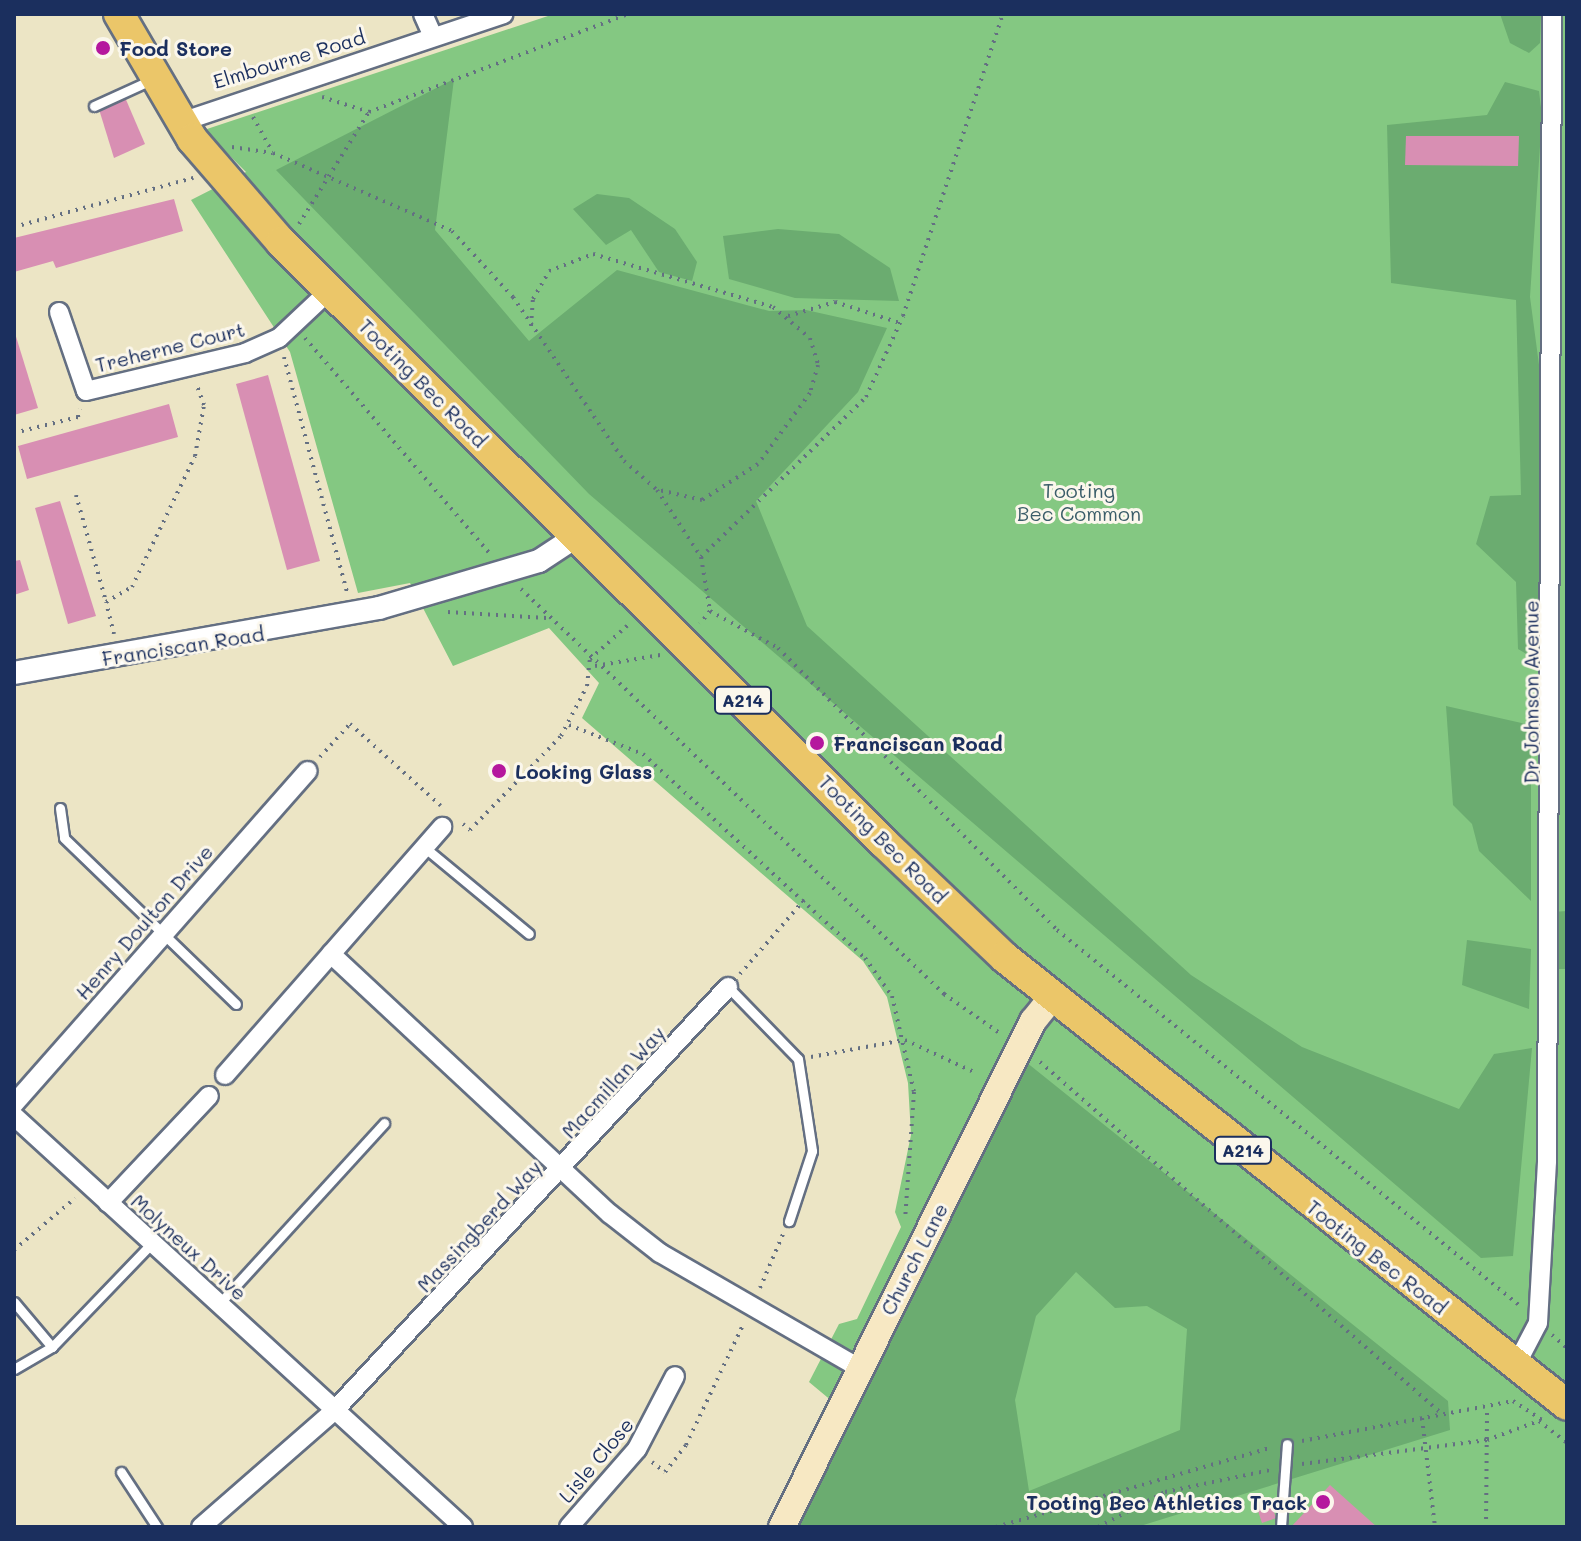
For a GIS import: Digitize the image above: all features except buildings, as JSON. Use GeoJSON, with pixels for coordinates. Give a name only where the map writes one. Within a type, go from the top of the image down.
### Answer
{"type":"FeatureCollection","features":[{"type":"Feature","properties":{"kind":"highway","name":"Tooting Bec Road"},"geometry":{"type":"LineString","coordinates":[[119,14],[154,78],[212,166],[330,290],[884,843],[1053,996],[1567,1405]]}},
{"type":"Feature","properties":{"kind":"main road","name":"Church Lane"},"geometry":{"type":"LineString","coordinates":[[782,1527],[1022,1046],[1053,996]]}},
{"type":"Feature","properties":{"kind":"street"},"geometry":{"type":"LineString","coordinates":[[423,14],[433,36]]}},
{"type":"Feature","properties":{"kind":"street","name":"Elmbourne Road"},"geometry":{"type":"LineString","coordinates":[[181,122],[242,97],[287,86],[503,14]]}},
{"type":"Feature","properties":{"kind":"street","name":"Dr Johnson Avenue"},"geometry":{"type":"LineString","coordinates":[[1516,1365],[1538,1323],[1551,961],[1552,14]]}},
{"type":"Feature","properties":{"kind":"street","name":"Treherne Court"},"geometry":{"type":"LineString","coordinates":[[59,312],[86,391],[190,366],[279,338],[330,290]]}},
{"type":"Feature","properties":{"kind":"street","name":"Franciscan Road"},"geometry":{"type":"LineString","coordinates":[[14,673],[353,614],[429,595],[539,561],[577,536]]}},
{"type":"Feature","properties":{"kind":"street","name":"Henry Doulton Drive"},"geometry":{"type":"LineString","coordinates":[[14,1104],[160,935],[308,771]]}},
{"type":"Feature","properties":{"kind":"street"},"geometry":{"type":"LineString","coordinates":[[225,1075],[442,827]]}},
{"type":"Feature","properties":{"kind":"street","name":"Macmillan Way"},"geometry":{"type":"LineString","coordinates":[[331,954],[563,1169],[728,987]]}},
{"type":"Feature","properties":{"kind":"street"},"geometry":{"type":"LineString","coordinates":[[108,1203],[209,1096]]}},
{"type":"Feature","properties":{"kind":"street","name":"Molyneux Drive"},"geometry":{"type":"LineString","coordinates":[[14,1116],[334,1411]]}},
{"type":"Feature","properties":{"kind":"street","name":"Massingberd Way"},"geometry":{"type":"LineString","coordinates":[[201,1527],[334,1411],[563,1169],[660,1253],[753,1303],[859,1368]]}},
{"type":"Feature","properties":{"kind":"street","name":"Lisle Close"},"geometry":{"type":"LineString","coordinates":[[569,1527],[637,1449],[675,1376]]}},
{"type":"Feature","properties":{"kind":"street"},"geometry":{"type":"LineString","coordinates":[[334,1411],[463,1527]]}},
{"type":"Feature","properties":{"kind":"lane"},"geometry":{"type":"LineString","coordinates":[[94,106],[154,78]]}},
{"type":"Feature","properties":{"kind":"lane"},"geometry":{"type":"LineString","coordinates":[[60,808],[64,838],[160,935],[236,1004]]}},
{"type":"Feature","properties":{"kind":"lane"},"geometry":{"type":"LineString","coordinates":[[424,847],[529,934]]}},
{"type":"Feature","properties":{"kind":"lane"},"geometry":{"type":"LineString","coordinates":[[728,987],[798,1059],[812,1151],[789,1221]]}},
{"type":"Feature","properties":{"kind":"lane"},"geometry":{"type":"LineString","coordinates":[[219,1304],[384,1123]]}},
{"type":"Feature","properties":{"kind":"lane"},"geometry":{"type":"LineString","coordinates":[[14,1369],[52,1347],[151,1244]]}},
{"type":"Feature","properties":{"kind":"lane"},"geometry":{"type":"LineString","coordinates":[[14,1302],[52,1347]]}},
{"type":"Feature","properties":{"kind":"lane"},"geometry":{"type":"LineString","coordinates":[[1281,1527],[1287,1444]]}},
{"type":"Feature","properties":{"kind":"lane"},"geometry":{"type":"LineString","coordinates":[[121,1472],[157,1527]]}},
{"type":"Feature","properties":{"kind":"path"},"geometry":{"type":"LineString","coordinates":[[297,227],[369,112],[629,14]]}},
{"type":"Feature","properties":{"kind":"path"},"geometry":{"type":"LineString","coordinates":[[701,557],[866,397],[900,323],[1003,14]]}},
{"type":"Feature","properties":{"kind":"path"},"geometry":{"type":"LineString","coordinates":[[287,86],[369,112]]}},
{"type":"Feature","properties":{"kind":"path"},"geometry":{"type":"LineString","coordinates":[[242,97],[273,153]]}},
{"type":"Feature","properties":{"kind":"path"},"geometry":{"type":"LineString","coordinates":[[233,147],[273,153],[326,181],[452,231],[532,329],[537,341],[638,478],[657,490],[702,500],[743,477],[787,431],[818,365],[810,338],[788,316],[593,254],[549,271],[533,299],[532,329]]}},
{"type":"Feature","properties":{"kind":"path"},"geometry":{"type":"LineString","coordinates":[[14,227],[189,179]]}},
{"type":"Feature","properties":{"kind":"path"},"geometry":{"type":"LineString","coordinates":[[788,316],[835,302],[900,323]]}},
{"type":"Feature","properties":{"kind":"path"},"geometry":{"type":"LineString","coordinates":[[299,332],[496,561]]}},
{"type":"Feature","properties":{"kind":"path"},"geometry":{"type":"LineString","coordinates":[[279,338],[353,614]]}},
{"type":"Feature","properties":{"kind":"path"},"geometry":{"type":"LineString","coordinates":[[106,602],[132,587],[195,456],[204,405],[190,366]]}},
{"type":"Feature","properties":{"kind":"path"},"geometry":{"type":"LineString","coordinates":[[14,433],[78,417],[86,391]]}},
{"type":"Feature","properties":{"kind":"path"},"geometry":{"type":"LineString","coordinates":[[657,490],[701,557],[710,611],[778,648],[1057,930],[1538,1323]]}},
{"type":"Feature","properties":{"kind":"path"},"geometry":{"type":"LineString","coordinates":[[76,495],[120,656]]}},
{"type":"Feature","properties":{"kind":"path"},"geometry":{"type":"LineString","coordinates":[[516,585],[595,666],[944,994],[1022,1046],[1442,1414]]}},
{"type":"Feature","properties":{"kind":"path"},"geometry":{"type":"LineString","coordinates":[[429,595],[447,612],[549,618]]}},
{"type":"Feature","properties":{"kind":"path"},"geometry":{"type":"LineString","coordinates":[[308,771],[350,724],[470,830],[569,725],[587,686],[590,659],[630,623]]}},
{"type":"Feature","properties":{"kind":"path"},"geometry":{"type":"LineString","coordinates":[[595,666],[663,655]]}},
{"type":"Feature","properties":{"kind":"path"},"geometry":{"type":"LineString","coordinates":[[569,725],[643,754],[865,958],[892,996],[905,1040],[915,1148],[904,1225]]}},
{"type":"Feature","properties":{"kind":"path"},"geometry":{"type":"LineString","coordinates":[[728,987],[804,900]]}},
{"type":"Feature","properties":{"kind":"path"},"geometry":{"type":"LineString","coordinates":[[798,1059],[905,1040],[976,1073]]}},
{"type":"Feature","properties":{"kind":"path"},"geometry":{"type":"LineString","coordinates":[[14,1250],[89,1186]]}},
{"type":"Feature","properties":{"kind":"path"},"geometry":{"type":"LineString","coordinates":[[637,1449],[665,1472],[686,1445],[789,1221]]}},
{"type":"Feature","properties":{"kind":"path"},"geometry":{"type":"LineString","coordinates":[[1486,1527],[1487,1407]]}},
{"type":"Feature","properties":{"kind":"path"},"geometry":{"type":"LineString","coordinates":[[1422,1418],[1435,1527]]}},
{"type":"Feature","properties":{"kind":"path"},"geometry":{"type":"LineString","coordinates":[[1487,1440],[1539,1421],[1567,1443]]}},
{"type":"Feature","properties":{"kind":"green space","name":"Tooting Bec Common"},"geometry":{"type":"Polygon","coordinates":[[[554,14],[1567,14],[1567,1527],[814,1527],[863,1427],[809,1382],[839,1324],[857,1319],[901,1227],[895,1212],[911,1135],[908,1083],[887,997],[863,961],[582,718],[599,683],[549,628],[453,666],[410,583],[358,593],[290,352],[191,200],[246,172],[204,130],[554,14]]]}},
{"type":"Feature","properties":{"kind":"green space"},"geometry":{"type":"Polygon","coordinates":[[[1500,14],[1541,14],[1540,43],[1529,53],[1510,43],[1500,14]]]}},
{"type":"Feature","properties":{"kind":"green space"},"geometry":{"type":"Polygon","coordinates":[[[454,79],[435,230],[529,341],[617,270],[769,311],[806,310],[887,328],[858,392],[756,501],[807,626],[1191,975],[1302,1047],[1459,1109],[1494,1054],[1532,1048],[1513,1256],[1481,1258],[589,494],[276,170],[454,79]]]}},
{"type":"Feature","properties":{"kind":"green space"},"geometry":{"type":"Polygon","coordinates":[[[1505,82],[1539,91],[1542,116],[1530,297],[1543,395],[1541,663],[1518,649],[1516,582],[1476,544],[1490,496],[1521,495],[1516,300],[1391,283],[1387,125],[1487,115],[1505,82]]]}},
{"type":"Feature","properties":{"kind":"green space"},"geometry":{"type":"Polygon","coordinates":[[[597,194],[629,198],[675,229],[697,262],[692,281],[659,272],[631,230],[606,245],[573,209],[597,194]]]}},
{"type":"Feature","properties":{"kind":"green space"},"geometry":{"type":"Polygon","coordinates":[[[778,229],[839,234],[890,268],[899,301],[795,298],[729,279],[723,236],[778,229]]]}},
{"type":"Feature","properties":{"kind":"green space"},"geometry":{"type":"Polygon","coordinates":[[[1446,706],[1531,725],[1531,901],[1479,851],[1472,824],[1453,805],[1446,706]]]}},
{"type":"Feature","properties":{"kind":"green space"},"geometry":{"type":"Polygon","coordinates":[[[1567,911],[1567,969],[1551,969],[1552,912],[1567,911]]]}},
{"type":"Feature","properties":{"kind":"green space"},"geometry":{"type":"Polygon","coordinates":[[[1467,940],[1531,949],[1529,1009],[1462,985],[1467,940]]]}},
{"type":"Feature","properties":{"kind":"green space"},"geometry":{"type":"Polygon","coordinates":[[[1026,1062],[1448,1401],[1450,1430],[1137,1527],[793,1527],[1026,1062]],[[1076,1272],[1036,1316],[1015,1400],[1029,1491],[1180,1430],[1187,1329],[1147,1306],[1115,1308],[1076,1272]]]}},
{"type":"Feature","properties":{"kind":"place","name":"Food Store"},"geometry":{"type":"Point","coordinates":[103,48]}},
{"type":"Feature","properties":{"kind":"place","name":"Franciscan Road"},"geometry":{"type":"Point","coordinates":[817,743]}},
{"type":"Feature","properties":{"kind":"place","name":"Looking Glass"},"geometry":{"type":"Point","coordinates":[499,771]}},
{"type":"Feature","properties":{"kind":"place","name":"Tooting Bec Athletics Track"},"geometry":{"type":"Point","coordinates":[1323,1502]}}]}
